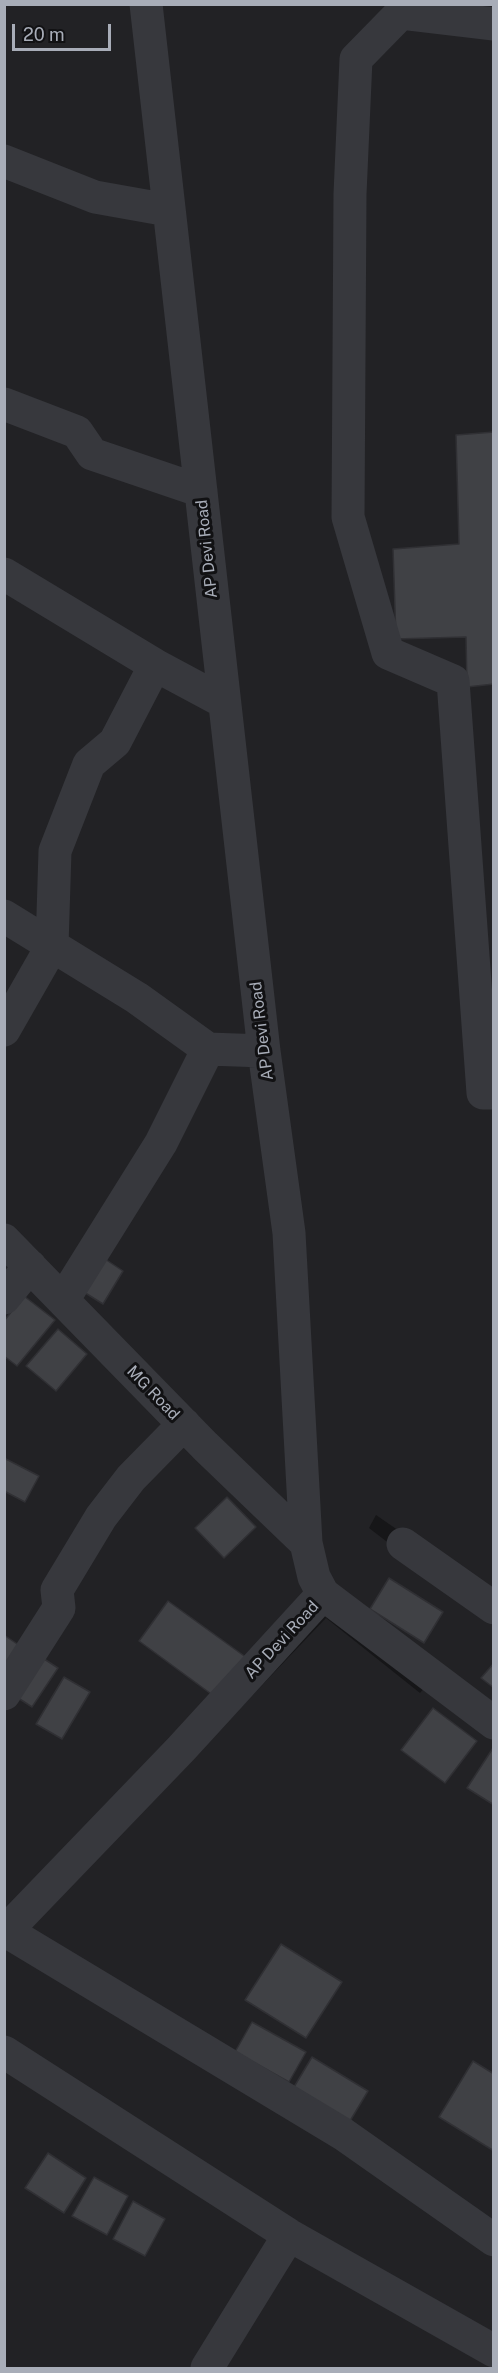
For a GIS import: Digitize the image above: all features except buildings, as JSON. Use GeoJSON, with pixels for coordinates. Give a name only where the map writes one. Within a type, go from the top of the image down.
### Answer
{"type":"FeatureCollection","features":[{"type":"Feature","properties":{"kind":"street","name":"AP Devi Road"},"geometry":{"type":"LineString","coordinates":[[5,1931],[181,1749],[323,1594],[314,1576],[306,1543],[289,1233],[264,1051],[146,4]]}},
{"type":"Feature","properties":{"kind":"street"},"geometry":{"type":"LineString","coordinates":[[494,24],[401,13],[356,59],[350,194],[348,517],[388,653],[453,681],[483,1094],[494,1093]]}},
{"type":"Feature","properties":{"kind":"street"},"geometry":{"type":"LineString","coordinates":[[4,161],[95,196],[168,210]]}},
{"type":"Feature","properties":{"kind":"street"},"geometry":{"type":"LineString","coordinates":[[4,404],[77,432],[92,454],[201,491]]}},
{"type":"Feature","properties":{"kind":"street"},"geometry":{"type":"LineString","coordinates":[[4,574],[154,665],[224,702]]}},
{"type":"Feature","properties":{"kind":"street"},"geometry":{"type":"LineString","coordinates":[[4,1030],[52,946],[55,851],[89,764],[115,742],[154,665]]}},
{"type":"Feature","properties":{"kind":"street"},"geometry":{"type":"LineString","coordinates":[[4,916],[137,998],[208,1049],[264,1051]]}},
{"type":"Feature","properties":{"kind":"street"},"geometry":{"type":"LineString","coordinates":[[63,1300],[161,1143],[208,1049]]}},
{"type":"Feature","properties":{"kind":"street","name":"MG Road"},"geometry":{"type":"LineString","coordinates":[[4,1240],[184,1424],[306,1543]]}},
{"type":"Feature","properties":{"kind":"street"},"geometry":{"type":"LineString","coordinates":[[4,1298],[30,1266]]}},
{"type":"Feature","properties":{"kind":"street"},"geometry":{"type":"LineString","coordinates":[[4,1694],[59,1608],[57,1590],[101,1517],[131,1478],[184,1424]]}},
{"type":"Feature","properties":{"kind":"street"},"geometry":{"type":"LineString","coordinates":[[402,1544],[494,1608]]}},
{"type":"Feature","properties":{"kind":"street"},"geometry":{"type":"LineString","coordinates":[[323,1594],[494,1723]]}},
{"type":"Feature","properties":{"kind":"street"},"geometry":{"type":"LineString","coordinates":[[5,1931],[343,2134],[494,2240]]}},
{"type":"Feature","properties":{"kind":"street"},"geometry":{"type":"LineString","coordinates":[[4,2052],[289,2235],[494,2351]]}},
{"type":"Feature","properties":{"kind":"street"},"geometry":{"type":"LineString","coordinates":[[207,2368],[289,2235]]}},
{"type":"Feature","properties":{"kind":"shaded area"},"geometry":{"type":"Polygon","coordinates":[[[5,5],[493,5],[493,1596],[376,1515],[369,1528],[493,1623],[493,2368],[5,2368],[5,5]],[[342,1591],[226,1723],[326,1618],[420,1693],[439,1670],[342,1591]]]}}]}
